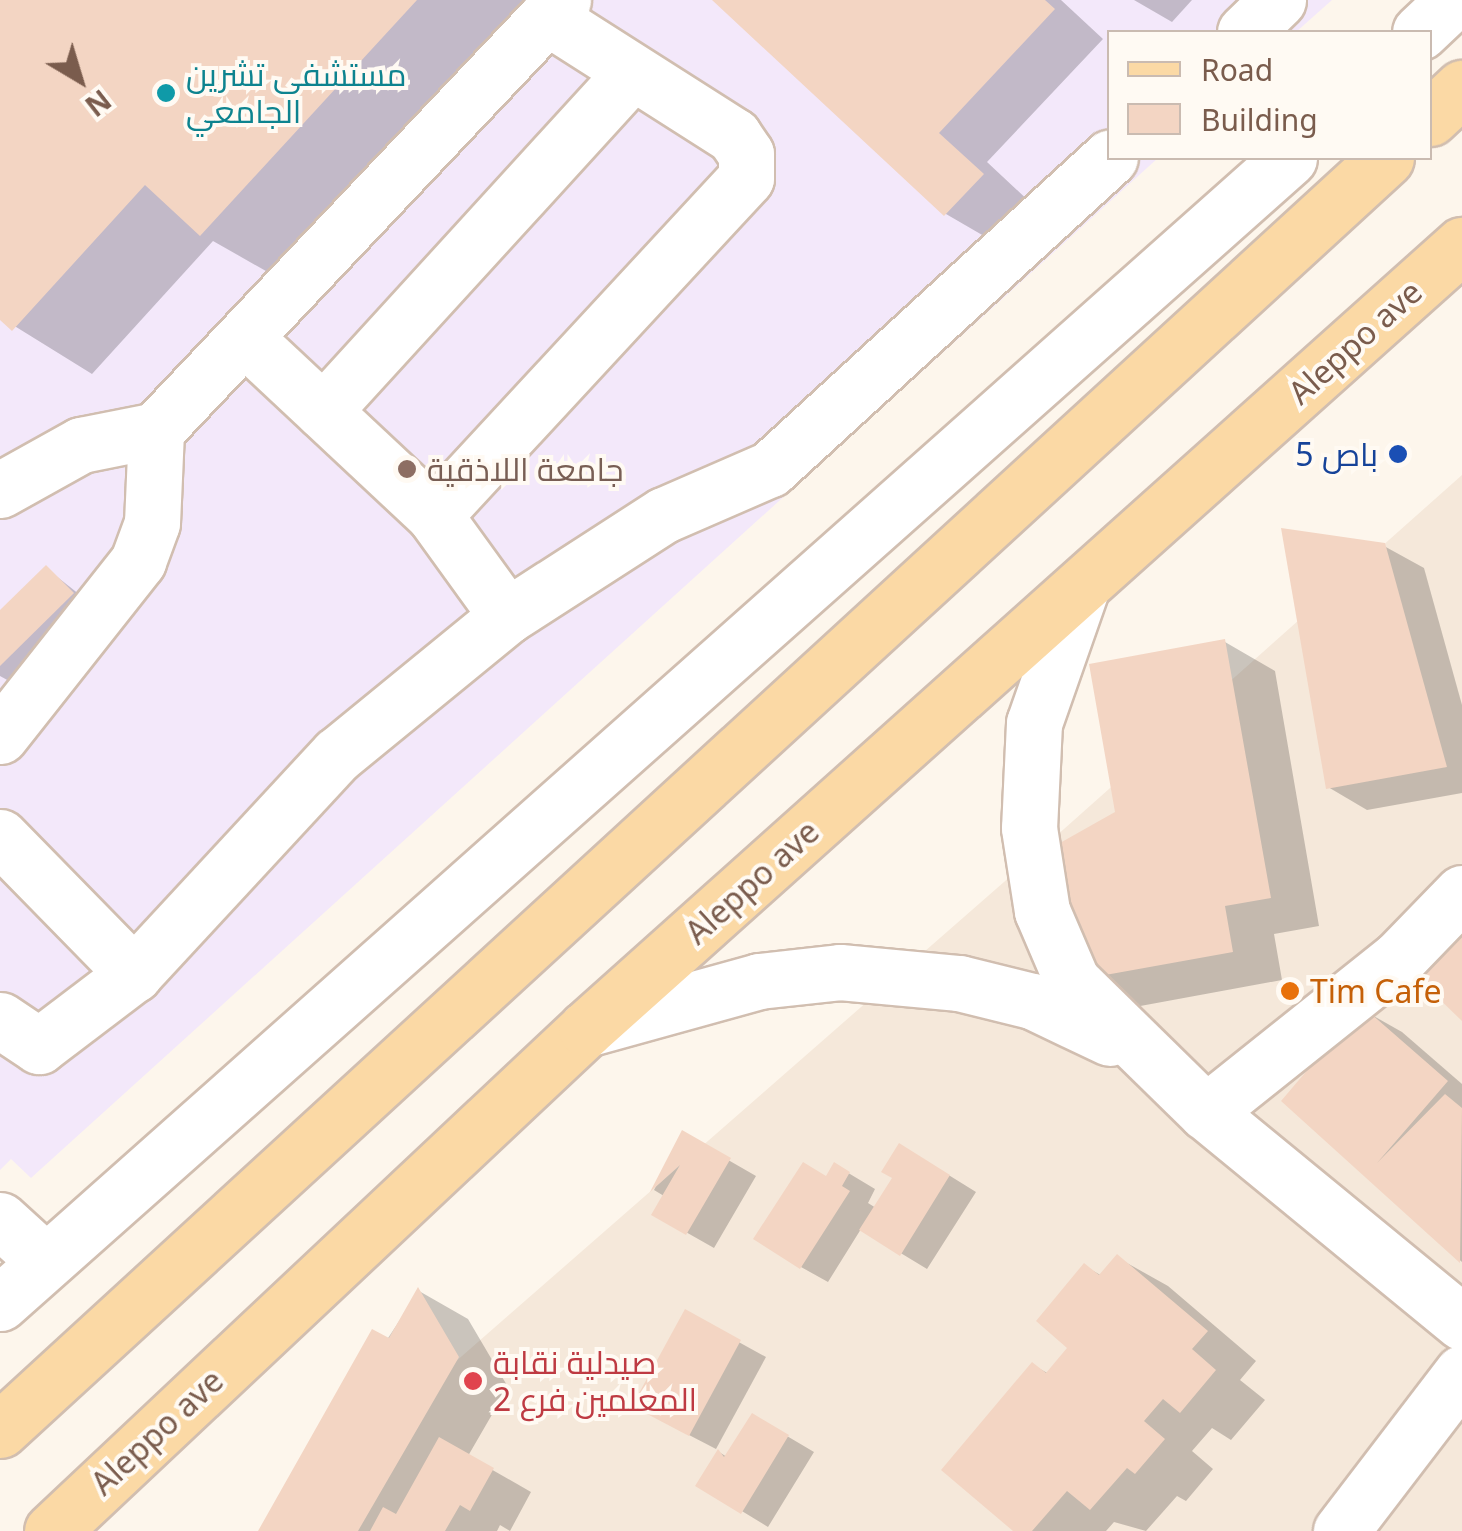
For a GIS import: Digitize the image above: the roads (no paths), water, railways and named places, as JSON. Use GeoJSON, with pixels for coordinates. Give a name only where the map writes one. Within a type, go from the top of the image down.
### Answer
{"type":"FeatureCollection","features":[{"type":"Feature","properties":{"kind":"main road"},"geometry":{"type":"LineString","coordinates":[[1432,116],[1462,88]]}},
{"type":"Feature","properties":{"kind":"main road"},"geometry":{"type":"LineString","coordinates":[[0,1430],[1384,160]]}},
{"type":"Feature","properties":{"kind":"main road","name":"Aleppo ave"},"geometry":{"type":"LineString","coordinates":[[52,1531],[586,1029],[1462,245]]}},
{"type":"Feature","properties":{"kind":"street"},"geometry":{"type":"LineString","coordinates":[[1247,30],[1278,0]]}},
{"type":"Feature","properties":{"kind":"street"},"geometry":{"type":"LineString","coordinates":[[1422,30],[1454,0]]}},
{"type":"Feature","properties":{"kind":"street"},"geometry":{"type":"LineString","coordinates":[[0,490],[81,445],[156,430],[247,340],[555,8],[633,72],[734,136],[746,154],[746,178],[434,516]]}},
{"type":"Feature","properties":{"kind":"street"},"geometry":{"type":"LineString","coordinates":[[323,411],[633,72]]}},
{"type":"Feature","properties":{"kind":"street"},"geometry":{"type":"LineString","coordinates":[[0,1020],[39,1046],[134,974],[337,755],[507,616],[664,515],[770,469],[1107,160]]}},
{"type":"Feature","properties":{"kind":"street"},"geometry":{"type":"LineString","coordinates":[[0,1303],[1287,160]]}},
{"type":"Feature","properties":{"kind":"street"},"geometry":{"type":"LineString","coordinates":[[247,340],[434,516],[507,616]]}},
{"type":"Feature","properties":{"kind":"street"},"geometry":{"type":"LineString","coordinates":[[0,736],[138,561],[152,523],[156,430]]}},
{"type":"Feature","properties":{"kind":"street"},"geometry":{"type":"LineString","coordinates":[[1082,589],[1034,723],[1029,828],[1042,910],[1072,982],[1135,1049],[1206,1112],[1462,1322]]}},
{"type":"Feature","properties":{"kind":"street"},"geometry":{"type":"LineString","coordinates":[[0,838],[134,974]]}},
{"type":"Feature","properties":{"kind":"street"},"geometry":{"type":"LineString","coordinates":[[1206,1112],[1398,959],[1462,892]]}},
{"type":"Feature","properties":{"kind":"street"},"geometry":{"type":"LineString","coordinates":[[586,1029],[759,981],[840,972],[959,983],[1032,1001],[1135,1049]]}},
{"type":"Feature","properties":{"kind":"street"},"geometry":{"type":"LineString","coordinates":[[0,1220],[46,1262]]}},
{"type":"Feature","properties":{"kind":"street"},"geometry":{"type":"LineString","coordinates":[[1340,1531],[1462,1374]]}},
{"type":"Feature","properties":{"kind":"place","name":"مستشفى تشرين الجامعي"},"geometry":{"type":"Point","coordinates":[166,93]}},
{"type":"Feature","properties":{"kind":"place","name":"باص 5"},"geometry":{"type":"Point","coordinates":[1398,454]}},
{"type":"Feature","properties":{"kind":"place","name":"جامعة اللاذقية"},"geometry":{"type":"Point","coordinates":[407,469]}},
{"type":"Feature","properties":{"kind":"place","name":"Tim Cafe"},"geometry":{"type":"Point","coordinates":[1290,991]}},
{"type":"Feature","properties":{"kind":"place","name":"صيدلية نقابة المعلمين فرع 2"},"geometry":{"type":"Point","coordinates":[473,1381]}}]}
